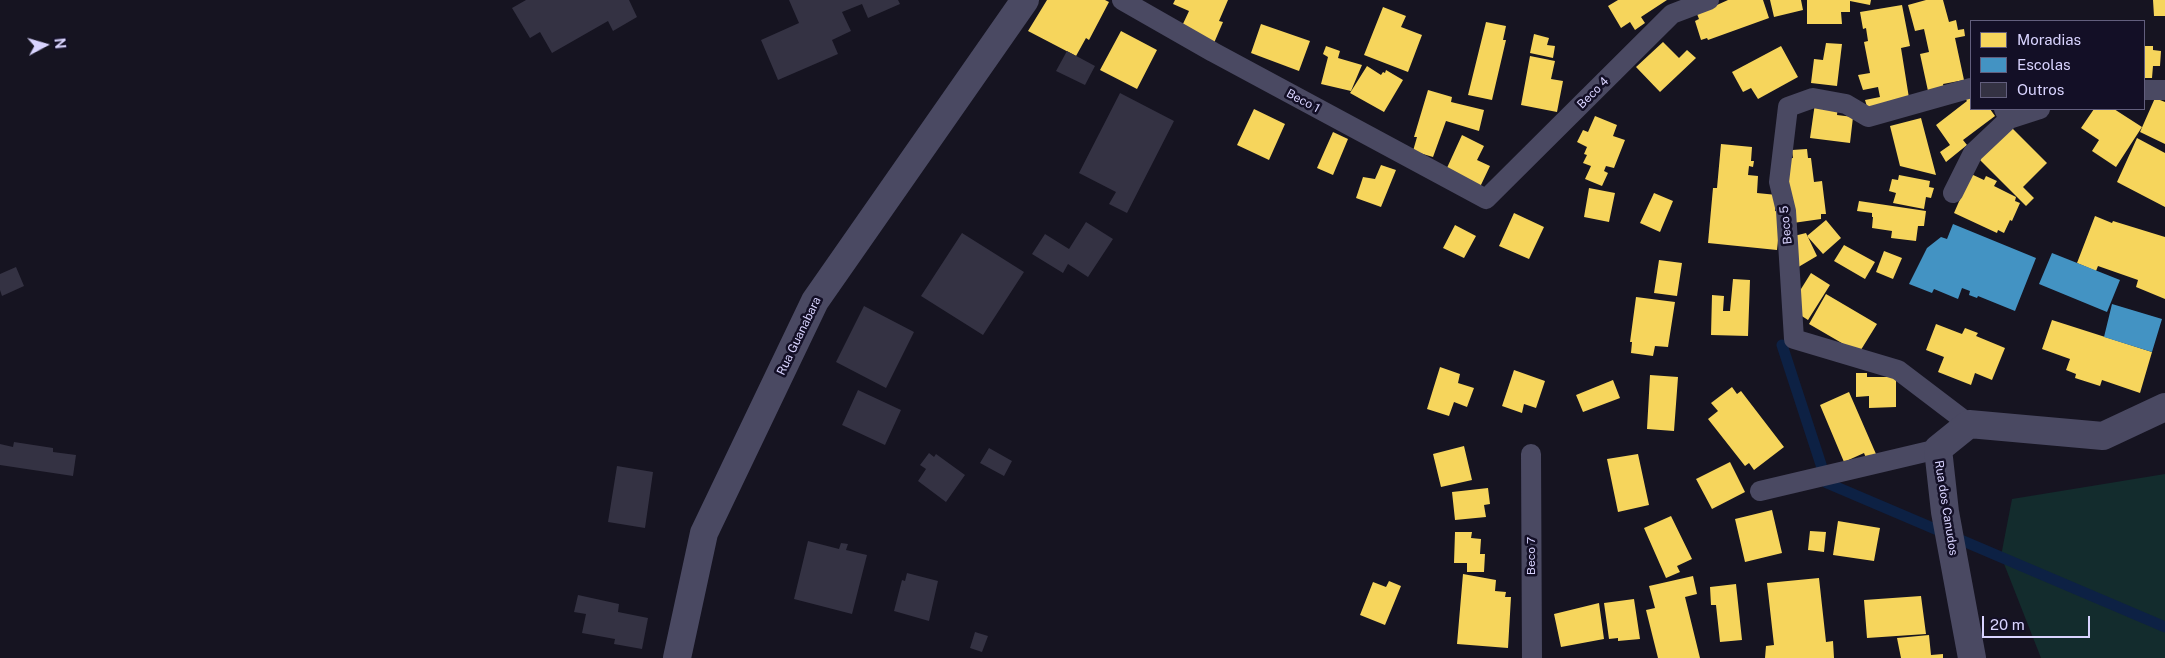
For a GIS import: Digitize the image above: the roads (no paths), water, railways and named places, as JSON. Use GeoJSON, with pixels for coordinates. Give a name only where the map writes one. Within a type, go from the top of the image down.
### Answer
{"type":"FeatureCollection","features":[{"type":"Feature","properties":{"kind":"street","name":"Rua Guanabara"},"geometry":{"type":"LineString","coordinates":[[677,658],[704,534],[815,300],[1025,0]]}},
{"type":"Feature","properties":{"kind":"street"},"geometry":{"type":"LineString","coordinates":[[1969,424],[2103,436],[2165,407]]}},
{"type":"Feature","properties":{"kind":"street","name":"Rua dos Canudos"},"geometry":{"type":"LineString","coordinates":[[1969,424],[1938,449],[1945,512],[1972,658]]}},
{"type":"Feature","properties":{"kind":"lane","name":"Beco 1"},"geometry":{"type":"LineString","coordinates":[[1122,0],[1486,199]]}},
{"type":"Feature","properties":{"kind":"lane","name":"Beco 4"},"geometry":{"type":"LineString","coordinates":[[1486,199],[1672,14],[1709,0]]}},
{"type":"Feature","properties":{"kind":"lane","name":"Beco 5"},"geometry":{"type":"LineString","coordinates":[[1969,424],[1898,370],[1794,339],[1786,210],[1779,182],[1788,107],[1813,98],[1846,104],[1868,117],[1970,88]]}},
{"type":"Feature","properties":{"kind":"lane"},"geometry":{"type":"LineString","coordinates":[[2145,90],[2165,90]]}},
{"type":"Feature","properties":{"kind":"lane"},"geometry":{"type":"LineString","coordinates":[[1953,193],[1973,153],[2006,114],[2033,110]]}},
{"type":"Feature","properties":{"kind":"lane"},"geometry":{"type":"LineString","coordinates":[[1760,491],[1938,449]]}},
{"type":"Feature","properties":{"kind":"lane","name":"Beco 7"},"geometry":{"type":"LineString","coordinates":[[1531,454],[1532,658]]}},
{"type":"Feature","properties":{"kind":"waterway"},"geometry":{"type":"LineString","coordinates":[[1782,345],[1827,483],[2165,627]]}}]}
